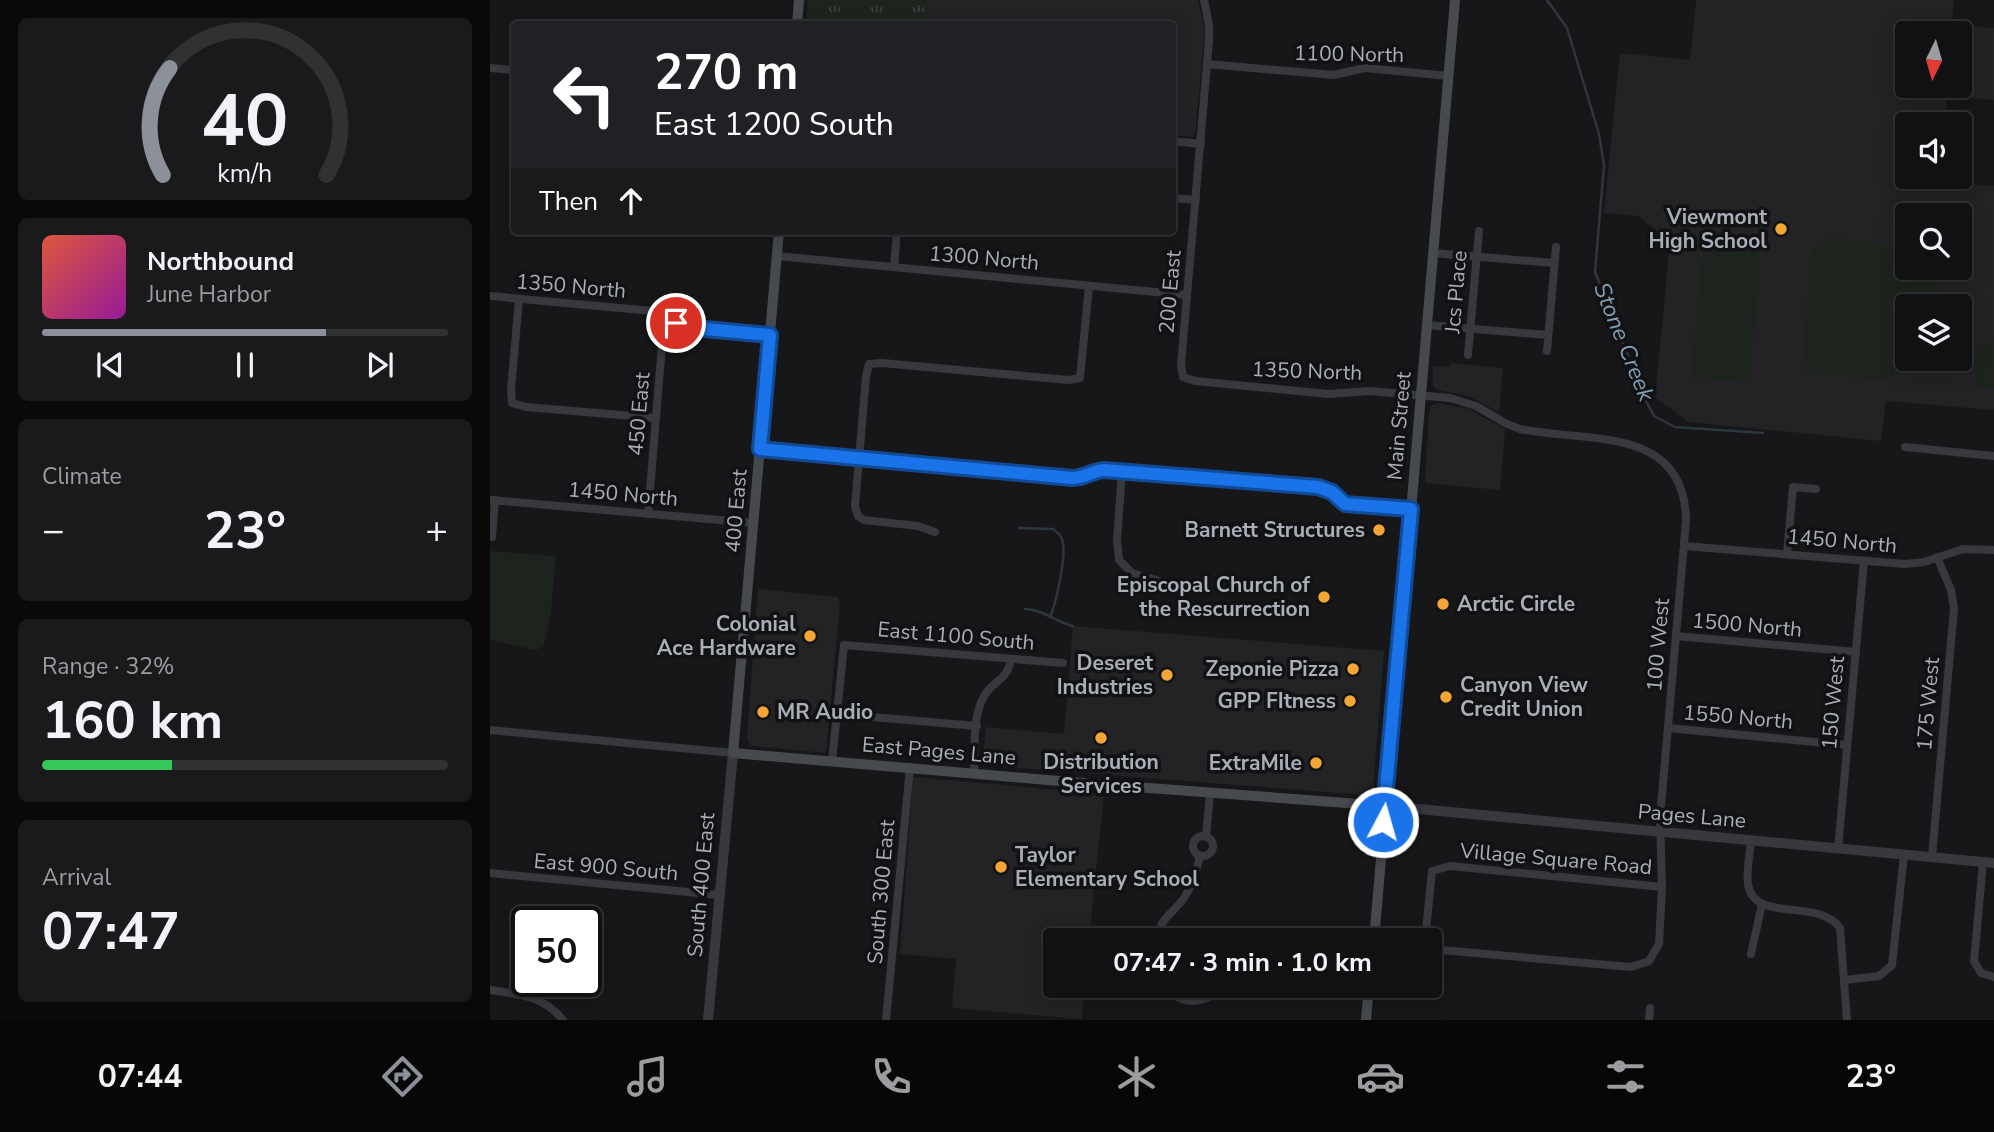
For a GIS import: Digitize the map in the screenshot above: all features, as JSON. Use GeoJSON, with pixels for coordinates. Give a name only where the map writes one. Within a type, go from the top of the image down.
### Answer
{"type":"FeatureCollection","features":[{"type":"Feature","properties":{"kind":"main road"},"geometry":{"type":"LineString","coordinates":[[797,21],[799,0]]}},
{"type":"Feature","properties":{"kind":"main road","name":"Main Street"},"geometry":{"type":"LineString","coordinates":[[1375,928],[1455,0]]}},
{"type":"Feature","properties":{"kind":"main road","name":"400 East"},"geometry":{"type":"LineString","coordinates":[[733,752],[779,235]]}},
{"type":"Feature","properties":{"kind":"main road","name":"East Pages Lane"},"geometry":{"type":"LineString","coordinates":[[733,752],[1386,806]]}},
{"type":"Feature","properties":{"kind":"main road"},"geometry":{"type":"LineString","coordinates":[[1366,1020],[1368,998]]}},
{"type":"Feature","properties":{"kind":"street","name":"200 East"},"geometry":{"type":"LineString","coordinates":[[1184,377],[1181,365],[1210,33],[1204,0]]}},
{"type":"Feature","properties":{"kind":"street","name":"1100 North"},"geometry":{"type":"LineString","coordinates":[[1207,64],[1333,75],[1365,68],[1449,76]]}},
{"type":"Feature","properties":{"kind":"street"},"geometry":{"type":"LineString","coordinates":[[490,68],[511,70]]}},
{"type":"Feature","properties":{"kind":"street"},"geometry":{"type":"LineString","coordinates":[[1176,141],[1200,144]]}},
{"type":"Feature","properties":{"kind":"street"},"geometry":{"type":"LineString","coordinates":[[1176,198],[1196,200]]}},
{"type":"Feature","properties":{"kind":"street","name":"Jcs Place"},"geometry":{"type":"LineString","coordinates":[[1468,355],[1479,231]]}},
{"type":"Feature","properties":{"kind":"street"},"geometry":{"type":"LineString","coordinates":[[894,267],[897,235]]}},
{"type":"Feature","properties":{"kind":"street"},"geometry":{"type":"LineString","coordinates":[[1547,351],[1556,247]]}},
{"type":"Feature","properties":{"kind":"street"},"geometry":{"type":"LineString","coordinates":[[1433,253],[1554,263]]}},
{"type":"Feature","properties":{"kind":"street","name":"1300 North"},"geometry":{"type":"LineString","coordinates":[[777,256],[1188,295]]}},
{"type":"Feature","properties":{"kind":"street"},"geometry":{"type":"LineString","coordinates":[[934,531],[918,526],[868,521],[858,516],[855,506],[869,364],[1069,380],[1080,378],[1088,286]]}},
{"type":"Feature","properties":{"kind":"street","name":"1350 North"},"geometry":{"type":"LineString","coordinates":[[490,296],[652,311],[687,327],[770,335]]}},
{"type":"Feature","properties":{"kind":"street"},"geometry":{"type":"LineString","coordinates":[[519,299],[512,403],[526,407],[656,418]]}},
{"type":"Feature","properties":{"kind":"street","name":"450 East"},"geometry":{"type":"LineString","coordinates":[[648,513],[663,332],[670,318]]}},
{"type":"Feature","properties":{"kind":"street"},"geometry":{"type":"LineString","coordinates":[[1427,325],[1548,335]]}},
{"type":"Feature","properties":{"kind":"street","name":"1350 North"},"geometry":{"type":"LineString","coordinates":[[1184,377],[1195,381],[1328,394],[1370,391],[1468,402],[1520,429],[1622,440],[1645,449],[1667,466]]}},
{"type":"Feature","properties":{"kind":"street"},"geometry":{"type":"LineString","coordinates":[[1905,447],[1994,456]]}},
{"type":"Feature","properties":{"kind":"street"},"geometry":{"type":"LineString","coordinates":[[760,449],[1072,478],[1085,477],[1099,470],[1324,487],[1345,504],[1411,509]]}},
{"type":"Feature","properties":{"kind":"street","name":"100 West"},"geometry":{"type":"LineString","coordinates":[[1442,950],[1631,967],[1649,961],[1659,944],[1662,887],[1660,832],[1685,507],[1679,485],[1667,466]]}},
{"type":"Feature","properties":{"kind":"street"},"geometry":{"type":"LineString","coordinates":[[1122,471],[1116,540],[1119,560],[1132,573],[1170,584]]}},
{"type":"Feature","properties":{"kind":"street"},"geometry":{"type":"LineString","coordinates":[[1787,554],[1793,487],[1816,489]]}},
{"type":"Feature","properties":{"kind":"street"},"geometry":{"type":"LineString","coordinates":[[492,500],[492,537]]}},
{"type":"Feature","properties":{"kind":"street","name":"1450 North"},"geometry":{"type":"LineString","coordinates":[[492,500],[754,523]]}},
{"type":"Feature","properties":{"kind":"street","name":"1450 North"},"geometry":{"type":"LineString","coordinates":[[1684,546],[1905,564],[1924,562],[1963,549],[1994,550]]}},
{"type":"Feature","properties":{"kind":"street","name":"175 West"},"geometry":{"type":"LineString","coordinates":[[1932,858],[1954,608],[1951,590],[1937,557]]}},
{"type":"Feature","properties":{"kind":"street","name":"150 West"},"geometry":{"type":"LineString","coordinates":[[1838,849],[1864,561]]}},
{"type":"Feature","properties":{"kind":"street","name":"1500 North"},"geometry":{"type":"LineString","coordinates":[[1676,636],[1856,652]]}},
{"type":"Feature","properties":{"kind":"street","name":"East 1100 South"},"geometry":{"type":"LineString","coordinates":[[836,713],[842,648],[847,644],[1063,663]]}},
{"type":"Feature","properties":{"kind":"street"},"geometry":{"type":"LineString","coordinates":[[974,774],[977,726],[983,697],[1004,677],[1010,668],[1011,659]]}},
{"type":"Feature","properties":{"kind":"street"},"geometry":{"type":"LineString","coordinates":[[832,761],[836,713],[977,726]]}},
{"type":"Feature","properties":{"kind":"street","name":"1550 North"},"geometry":{"type":"LineString","coordinates":[[1668,728],[1847,745]]}},
{"type":"Feature","properties":{"kind":"street","name":"East Pages Lane"},"geometry":{"type":"LineString","coordinates":[[490,730],[733,752]]}},
{"type":"Feature","properties":{"kind":"street","name":"South 400 East"},"geometry":{"type":"LineString","coordinates":[[708,1020],[733,752]]}},
{"type":"Feature","properties":{"kind":"street","name":"South 300 East"},"geometry":{"type":"LineString","coordinates":[[886,1020],[910,767]]}},
{"type":"Feature","properties":{"kind":"street"},"geometry":{"type":"LineString","coordinates":[[1206,837],[1210,793]]}},
{"type":"Feature","properties":{"kind":"street","name":"Pages Lane"},"geometry":{"type":"LineString","coordinates":[[1386,806],[1988,863]]}},
{"type":"Feature","properties":{"kind":"street"},"geometry":{"type":"LineString","coordinates":[[1199,837],[1206,837],[1212,840],[1213,848],[1209,855],[1200,856],[1195,852],[1194,842],[1199,837]]}},
{"type":"Feature","properties":{"kind":"street"},"geometry":{"type":"LineString","coordinates":[[1751,840],[1748,883],[1754,898],[1762,904],[1819,914],[1833,920],[1841,933],[1847,1020]]}},
{"type":"Feature","properties":{"kind":"street"},"geometry":{"type":"LineString","coordinates":[[1844,980],[1879,976],[1892,965],[1903,855]]}},
{"type":"Feature","properties":{"kind":"street"},"geometry":{"type":"LineString","coordinates":[[1159,928],[1161,922],[1183,900],[1193,884],[1200,856]]}},
{"type":"Feature","properties":{"kind":"street"},"geometry":{"type":"LineString","coordinates":[[1988,863],[1975,961],[1981,973],[1994,977]]}},
{"type":"Feature","properties":{"kind":"street","name":"Village Square Road"},"geometry":{"type":"LineString","coordinates":[[1426,928],[1432,871],[1450,866],[1662,887]]}},
{"type":"Feature","properties":{"kind":"street","name":"East 900 South"},"geometry":{"type":"LineString","coordinates":[[490,873],[720,895]]}},
{"type":"Feature","properties":{"kind":"street"},"geometry":{"type":"LineString","coordinates":[[1751,954],[1762,904]]}},
{"type":"Feature","properties":{"kind":"street"},"geometry":{"type":"LineString","coordinates":[[490,990],[527,995],[544,1002],[563,1020]]}},
{"type":"Feature","properties":{"kind":"street"},"geometry":{"type":"LineString","coordinates":[[1177,998],[1191,1002],[1208,998]]}},
{"type":"Feature","properties":{"kind":"street"},"geometry":{"type":"LineString","coordinates":[[1649,1020],[1650,1008]]}},
{"type":"Feature","properties":{"kind":"shaded area"},"geometry":{"type":"Polygon","coordinates":[[[925,0],[1198,0],[1204,26],[1204,42],[1195,134],[1191,137],[1176,135],[1176,21],[923,21],[925,0]]]}},
{"type":"Feature","properties":{"kind":"shaded area","name":"Viewmont High School"},"geometry":{"type":"Polygon","coordinates":[[[1696,0],[1954,0],[1952,21],[1895,21],[1895,98],[1947,98],[1945,112],[1895,112],[1895,189],[1972,189],[1972,184],[1994,186],[1994,410],[1886,401],[1881,441],[1688,422],[1655,397],[1670,242],[1638,216],[1604,213],[1620,53],[1690,60],[1696,0]]]}},
{"type":"Feature","properties":{"kind":"shaded area","name":"Viewmont High School"},"geometry":{"type":"Polygon","coordinates":[[[1972,26],[1994,28],[1994,100],[1970,98],[1972,26]]]}},
{"type":"Feature","properties":{"kind":"shaded area"},"geometry":{"type":"Polygon","coordinates":[[[1451,363],[1503,368],[1499,412],[1468,396],[1433,387],[1433,366],[1450,367],[1451,363]]]}},
{"type":"Feature","properties":{"kind":"shaded area"},"geometry":{"type":"Polygon","coordinates":[[[1438,403],[1469,409],[1505,429],[1500,490],[1425,483],[1429,412],[1432,405],[1438,403]]]}},
{"type":"Feature","properties":{"kind":"shaded area"},"geometry":{"type":"Polygon","coordinates":[[[758,589],[838,597],[840,605],[826,753],[750,746],[747,736],[758,589]]]}},
{"type":"Feature","properties":{"kind":"shaded area"},"geometry":{"type":"Polygon","coordinates":[[[1073,626],[1384,651],[1373,789],[1365,795],[982,765],[986,727],[1064,734],[1073,626]]]}},
{"type":"Feature","properties":{"kind":"shaded area","name":"Taylor Elementary School"},"geometry":{"type":"Polygon","coordinates":[[[913,777],[1104,794],[1090,928],[1043,928],[1043,998],[1084,998],[1082,1019],[952,1008],[956,959],[900,954],[913,777]]]}},
{"type":"Feature","properties":{"kind":"green space"},"geometry":{"type":"Polygon","coordinates":[[[808,0],[925,0],[923,21],[806,21],[808,0]]]}},
{"type":"Feature","properties":{"kind":"green space"},"geometry":{"type":"Polygon","coordinates":[[[1829,238],[1895,245],[1895,280],[1941,280],[1939,294],[1895,294],[1895,371],[1899,371],[1881,380],[1802,372],[1811,250],[1822,241],[1828,242],[1829,238]]]}},
{"type":"Feature","properties":{"kind":"green space"},"geometry":{"type":"Polygon","coordinates":[[[1703,248],[1761,253],[1749,382],[1691,377],[1703,248]]]}},
{"type":"Feature","properties":{"kind":"green space"},"geometry":{"type":"Polygon","coordinates":[[[1979,342],[1994,343],[1994,388],[1975,387],[1979,342]]]}},
{"type":"Feature","properties":{"kind":"green space"},"geometry":{"type":"Polygon","coordinates":[[[490,551],[556,556],[551,612],[544,646],[536,650],[490,640],[490,551]]]}},
{"type":"Feature","properties":{"kind":"waterway","name":"Stone Creek"},"geometry":{"type":"LineString","coordinates":[[1547,0],[1567,28],[1599,134],[1604,165],[1595,272],[1646,401],[1654,416],[1675,427],[1763,433]]}},
{"type":"Feature","properties":{"kind":"waterway"},"geometry":{"type":"LineString","coordinates":[[1019,528],[1053,529],[1060,535],[1064,550],[1062,569],[1050,617]]}},
{"type":"Feature","properties":{"kind":"waterway"},"geometry":{"type":"LineString","coordinates":[[1025,609],[1037,611],[1073,626]]}},
{"type":"Feature","properties":{"kind":"place","name":"Viewmont High School"},"geometry":{"type":"Point","coordinates":[1781,229]}},
{"type":"Feature","properties":{"kind":"place","name":"Barnett Structures"},"geometry":{"type":"Point","coordinates":[1379,530]}},
{"type":"Feature","properties":{"kind":"place","name":"Episcopal Church of the Rescurrection"},"geometry":{"type":"Point","coordinates":[1324,597]}},
{"type":"Feature","properties":{"kind":"place","name":"Arctic Circle"},"geometry":{"type":"Point","coordinates":[1443,604]}},
{"type":"Feature","properties":{"kind":"place","name":"Colonial Ace Hardware"},"geometry":{"type":"Point","coordinates":[810,636]}},
{"type":"Feature","properties":{"kind":"place","name":"Zeponie Pizza"},"geometry":{"type":"Point","coordinates":[1353,669]}},
{"type":"Feature","properties":{"kind":"place","name":"Deseret Industries"},"geometry":{"type":"Point","coordinates":[1167,675]}},
{"type":"Feature","properties":{"kind":"place","name":"Canyon View Credit Union"},"geometry":{"type":"Point","coordinates":[1446,697]}},
{"type":"Feature","properties":{"kind":"place","name":"GPP FItness"},"geometry":{"type":"Point","coordinates":[1350,701]}},
{"type":"Feature","properties":{"kind":"place","name":"MR Audio"},"geometry":{"type":"Point","coordinates":[763,712]}},
{"type":"Feature","properties":{"kind":"place","name":"Distribution Services"},"geometry":{"type":"Point","coordinates":[1101,738]}},
{"type":"Feature","properties":{"kind":"place","name":"ExtraMile"},"geometry":{"type":"Point","coordinates":[1316,763]}},
{"type":"Feature","properties":{"kind":"place","name":"Taylor Elementary School"},"geometry":{"type":"Point","coordinates":[1001,867]}},
{"type":"Feature","properties":{"kind":"route"},"geometry":{"type":"LineString","coordinates":[[676,323],[694,328],[770,335],[760,449],[1072,478],[1085,477],[1095,471],[1104,470],[1324,487],[1345,504],[1411,509],[1383,822]]}}]}
